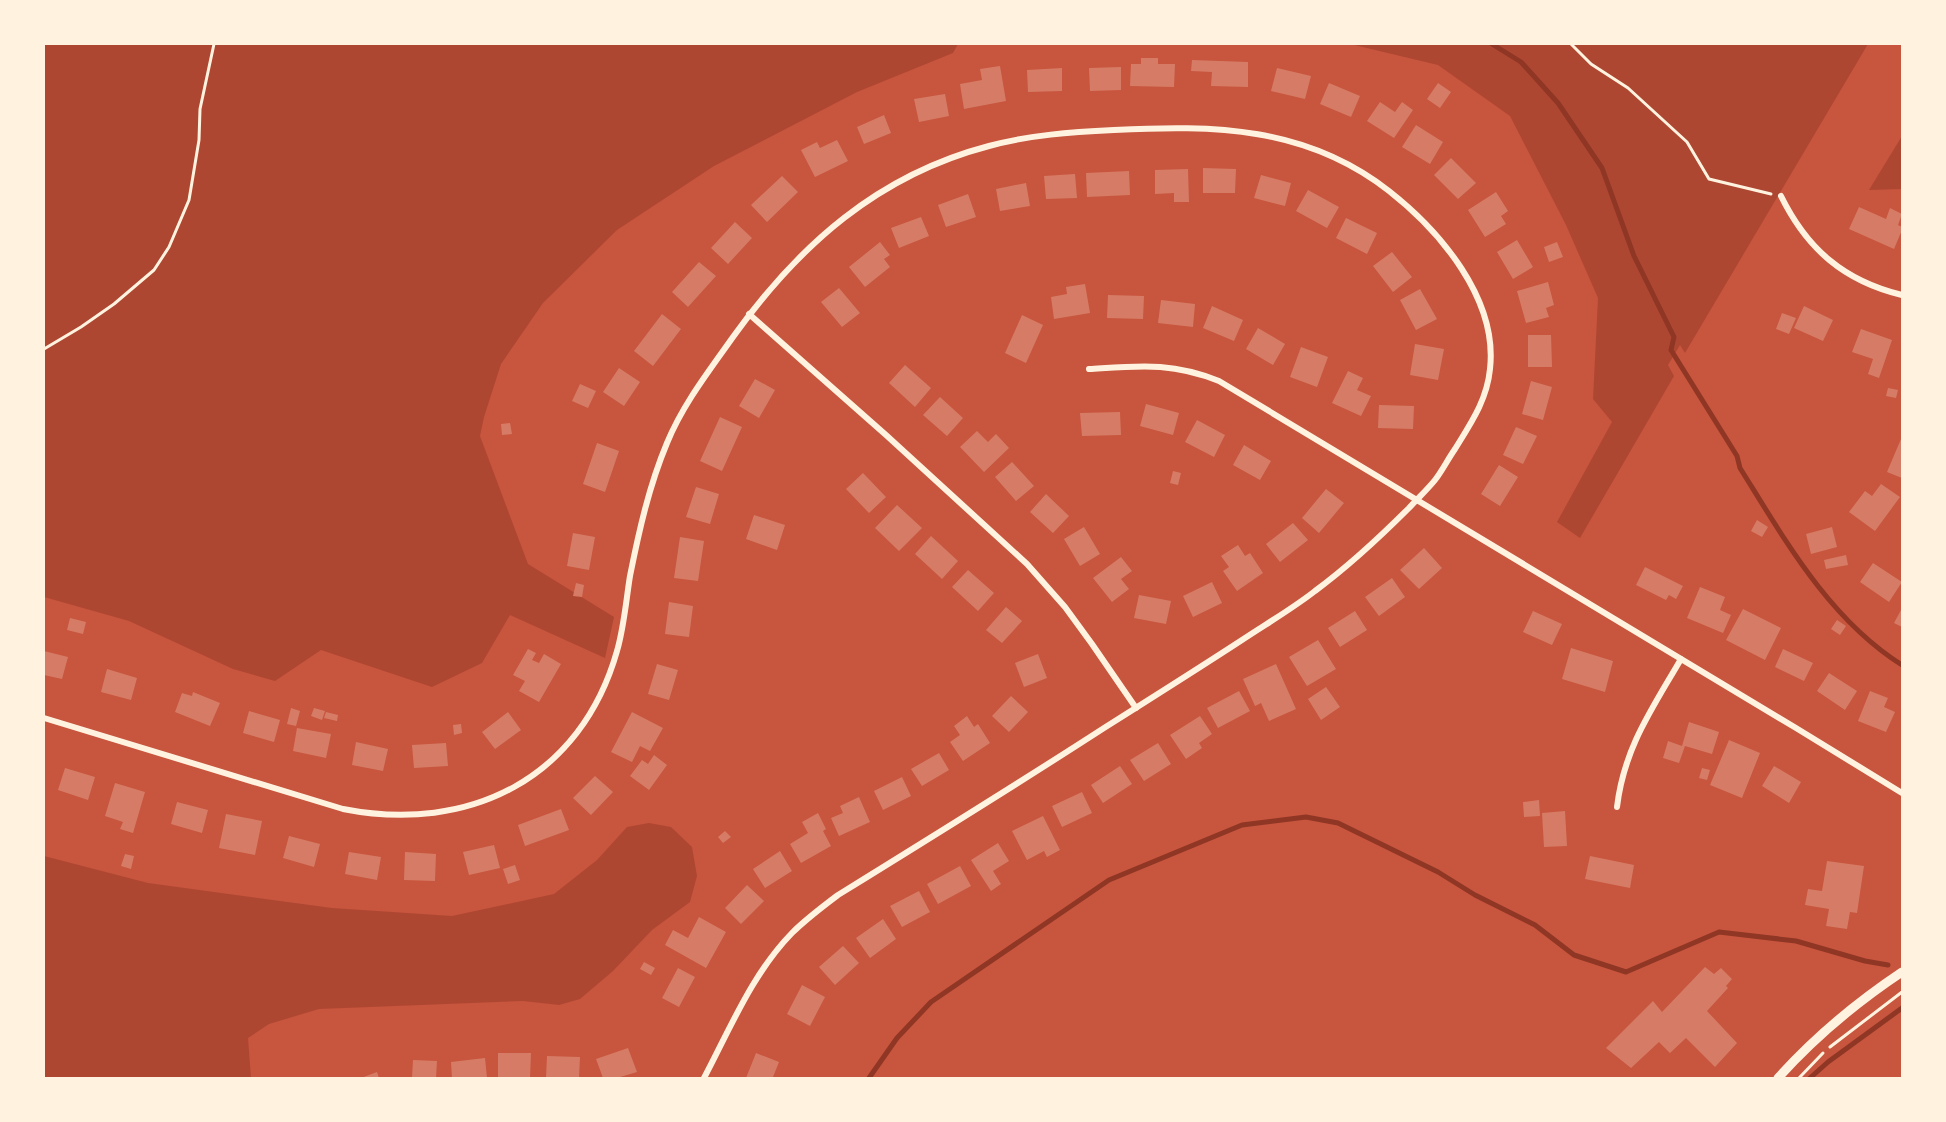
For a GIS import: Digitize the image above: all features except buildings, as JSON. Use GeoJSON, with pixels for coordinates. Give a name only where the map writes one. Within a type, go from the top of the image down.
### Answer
{"type":"FeatureCollection","features":[{"type":"Feature","properties":{"kind":"street"},"geometry":{"type":"LineString","coordinates":[[44,718],[362,813],[393,816],[424,815],[461,809],[485,801],[519,786],[549,763],[581,727],[610,673],[619,644],[641,524],[653,481],[668,440],[688,401],[765,293],[800,255],[860,205],[905,178],[942,161],[989,146],[1038,136],[1105,130],[1233,129],[1300,143],[1339,159],[1369,176],[1406,205],[1450,254],[1475,291],[1487,322],[1491,345],[1486,392],[1477,414],[1434,481],[1381,536],[1315,591],[1136,708],[816,910],[774,953],[751,987],[704,1078]]}},
{"type":"Feature","properties":{"kind":"street"},"geometry":{"type":"LineString","coordinates":[[1781,196],[1804,236],[1838,268],[1860,281],[1884,291],[1902,295]]}},
{"type":"Feature","properties":{"kind":"street"},"geometry":{"type":"LineString","coordinates":[[749,314],[878,427],[1027,564],[1065,607],[1136,708]]}},
{"type":"Feature","properties":{"kind":"street"},"geometry":{"type":"LineString","coordinates":[[1089,369],[1155,365],[1180,368],[1220,381],[1902,794]]}},
{"type":"Feature","properties":{"kind":"street"},"geometry":{"type":"LineString","coordinates":[[1617,807],[1626,763],[1636,737],[1681,659]]}},
{"type":"Feature","properties":{"kind":"street"},"geometry":{"type":"LineString","coordinates":[[1778,1078],[1795,1059],[1837,1021],[1902,972]]}},
{"type":"Feature","properties":{"kind":"path"},"geometry":{"type":"LineString","coordinates":[[44,349],[114,304],[154,270],[169,247],[189,200],[199,140],[200,110],[214,44]]}},
{"type":"Feature","properties":{"kind":"path"},"geometry":{"type":"LineString","coordinates":[[1572,44],[1591,64],[1628,88],[1687,142],[1709,179],[1781,196]]}},
{"type":"Feature","properties":{"kind":"path"},"geometry":{"type":"LineString","coordinates":[[1799,1078],[1827,1048],[1902,992]]}},
{"type":"Feature","properties":{"kind":"shaded area"},"geometry":{"type":"Polygon","coordinates":[[[44,44],[958,44],[953,53],[857,92],[714,166],[617,230],[543,303],[501,364],[480,436],[528,564],[614,617],[605,658],[510,615],[482,663],[432,687],[321,650],[275,681],[233,669],[129,621],[44,597],[44,44]]]}},
{"type":"Feature","properties":{"kind":"shaded area"},"geometry":{"type":"Polygon","coordinates":[[[1350,44],[1868,44],[1685,353],[1680,345],[1668,365],[1674,376],[1580,538],[1557,522],[1612,422],[1593,399],[1598,298],[1566,225],[1510,116],[1438,65],[1350,44]]]}},
{"type":"Feature","properties":{"kind":"shaded area"},"geometry":{"type":"Polygon","coordinates":[[[1902,136],[1902,189],[1869,190],[1902,136]]]}},
{"type":"Feature","properties":{"kind":"shaded area"},"geometry":{"type":"Polygon","coordinates":[[[649,823],[671,827],[692,847],[697,876],[690,902],[652,930],[613,971],[580,999],[559,1005],[523,1001],[319,1009],[269,1024],[248,1038],[251,1078],[44,1078],[44,856],[148,883],[332,908],[452,916],[554,894],[597,860],[627,827],[649,823]]]}},
{"type":"Feature","properties":{"kind":"waterway"},"geometry":{"type":"LineString","coordinates":[[1492,44],[1521,62],[1558,103],[1602,168],[1634,256],[1674,337],[1671,350],[1737,456],[1740,468],[1774,523],[1810,576],[1852,625],[1902,665]]}},
{"type":"Feature","properties":{"kind":"waterway"},"geometry":{"type":"LineString","coordinates":[[869,1078],[897,1038],[931,1002],[1109,880],[1242,825],[1306,817],[1338,823],[1438,872],[1475,895],[1535,925],[1574,955],[1626,972],[1719,932],[1796,941],[1865,961],[1888,965]]}},
{"type":"Feature","properties":{"kind":"waterway"},"geometry":{"type":"LineString","coordinates":[[1810,1078],[1828,1062],[1902,1008]]}}]}
